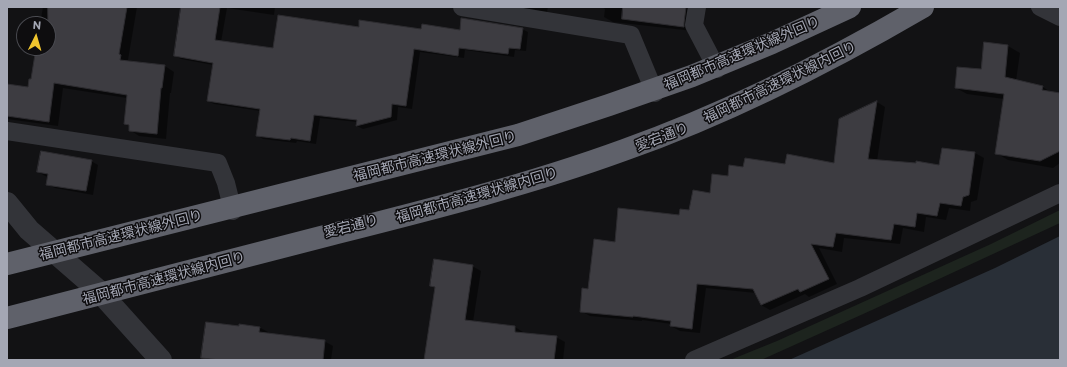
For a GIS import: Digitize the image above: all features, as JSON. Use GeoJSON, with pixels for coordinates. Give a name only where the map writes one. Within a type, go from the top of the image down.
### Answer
{"type":"FeatureCollection","features":[{"type":"Feature","properties":{"kind":"highway","name":"福岡都市高速環状線外回り"},"geometry":{"type":"LineString","coordinates":[[7,264],[518,136],[692,76],[772,43],[850,7]]}},
{"type":"Feature","properties":{"kind":"highway","name":"福岡都市高速環状線内回り"},"geometry":{"type":"LineString","coordinates":[[7,318],[435,208],[529,182],[624,150],[707,117],[787,81],[871,38],[923,7]]}},
{"type":"Feature","properties":{"kind":"street"},"geometry":{"type":"LineString","coordinates":[[462,7],[631,35],[654,93]]}},
{"type":"Feature","properties":{"kind":"street"},"geometry":{"type":"LineString","coordinates":[[697,7],[694,25],[717,69]]}},
{"type":"Feature","properties":{"kind":"street"},"geometry":{"type":"LineString","coordinates":[[7,268],[403,169],[530,134],[654,93],[717,69],[838,7]]}},
{"type":"Feature","properties":{"kind":"street","name":"愛宕通り"},"geometry":{"type":"LineString","coordinates":[[7,314],[541,178],[655,141],[748,103],[868,45],[926,7]]}},
{"type":"Feature","properties":{"kind":"street"},"geometry":{"type":"LineString","coordinates":[[1040,7],[1060,17]]}},
{"type":"Feature","properties":{"kind":"street"},"geometry":{"type":"LineString","coordinates":[[7,131],[218,163],[226,183],[233,211]]}},
{"type":"Feature","properties":{"kind":"street"},"geometry":{"type":"LineString","coordinates":[[694,360],[860,288],[1060,193]]}},
{"type":"Feature","properties":{"kind":"street"},"geometry":{"type":"LineString","coordinates":[[7,203],[29,230],[98,290],[161,360]]}},
{"type":"Feature","properties":{"kind":"shaded area"},"geometry":{"type":"Polygon","coordinates":[[[1060,210],[1060,223],[872,310],[761,360],[730,360],[777,341],[991,244],[1060,210]]]}},
{"type":"Feature","properties":{"kind":"shaded area"},"geometry":{"type":"Polygon","coordinates":[[[1060,236],[1060,360],[789,360],[995,268],[1060,236]]]}},
{"type":"Feature","properties":{"kind":"building"},"geometry":{"type":"Polygon","coordinates":[[[48,7],[127,7],[119,54],[121,55],[120,60],[165,65],[161,88],[157,134],[129,131],[129,125],[124,124],[127,95],[54,83],[49,122],[7,116],[7,84],[28,87],[29,79],[31,79],[35,56],[56,56],[56,16],[48,16],[48,7]]]}},
{"type":"Feature","properties":{"kind":"building"},"geometry":{"type":"Polygon","coordinates":[[[181,7],[220,7],[215,40],[273,48],[278,15],[359,27],[359,20],[421,29],[422,24],[460,30],[461,18],[523,28],[520,49],[509,48],[508,54],[459,48],[458,56],[414,49],[406,106],[392,104],[391,117],[356,126],[357,120],[314,115],[310,141],[291,138],[290,140],[256,136],[260,109],[207,101],[213,63],[174,56],[181,7]]]}},
{"type":"Feature","properties":{"kind":"building"},"geometry":{"type":"Polygon","coordinates":[[[623,7],[686,7],[684,27],[622,19],[623,7]]]}},
{"type":"Feature","properties":{"kind":"building"},"geometry":{"type":"Polygon","coordinates":[[[984,42],[1008,45],[1005,77],[1043,86],[1042,90],[1060,93],[1060,151],[1040,161],[995,154],[1004,94],[955,88],[957,67],[981,69],[984,42]]]}},
{"type":"Feature","properties":{"kind":"building"},"geometry":{"type":"Polygon","coordinates":[[[877,101],[868,159],[916,163],[916,161],[939,165],[942,148],[975,152],[969,195],[963,197],[961,206],[940,203],[937,216],[917,213],[915,227],[894,224],[891,240],[836,233],[833,247],[811,244],[829,279],[800,292],[798,289],[761,305],[753,289],[697,284],[692,329],[670,326],[671,321],[633,316],[580,312],[582,288],[588,289],[594,239],[615,242],[618,208],[679,215],[680,209],[689,210],[693,190],[710,193],[712,174],[728,176],[729,165],[743,167],[745,158],[785,164],[787,154],[834,163],[839,119],[877,101]]]}},
{"type":"Feature","properties":{"kind":"building"},"geometry":{"type":"Polygon","coordinates":[[[41,151],[92,160],[86,191],[46,185],[48,174],[37,172],[41,151]]]}},
{"type":"Feature","properties":{"kind":"building"},"geometry":{"type":"Polygon","coordinates":[[[434,259],[473,265],[465,320],[515,326],[515,332],[557,336],[554,360],[424,360],[435,287],[430,286],[434,259]]]}},
{"type":"Feature","properties":{"kind":"building"},"geometry":{"type":"Polygon","coordinates":[[[206,322],[260,327],[259,332],[325,340],[323,360],[220,360],[201,358],[206,322]]]}}]}
